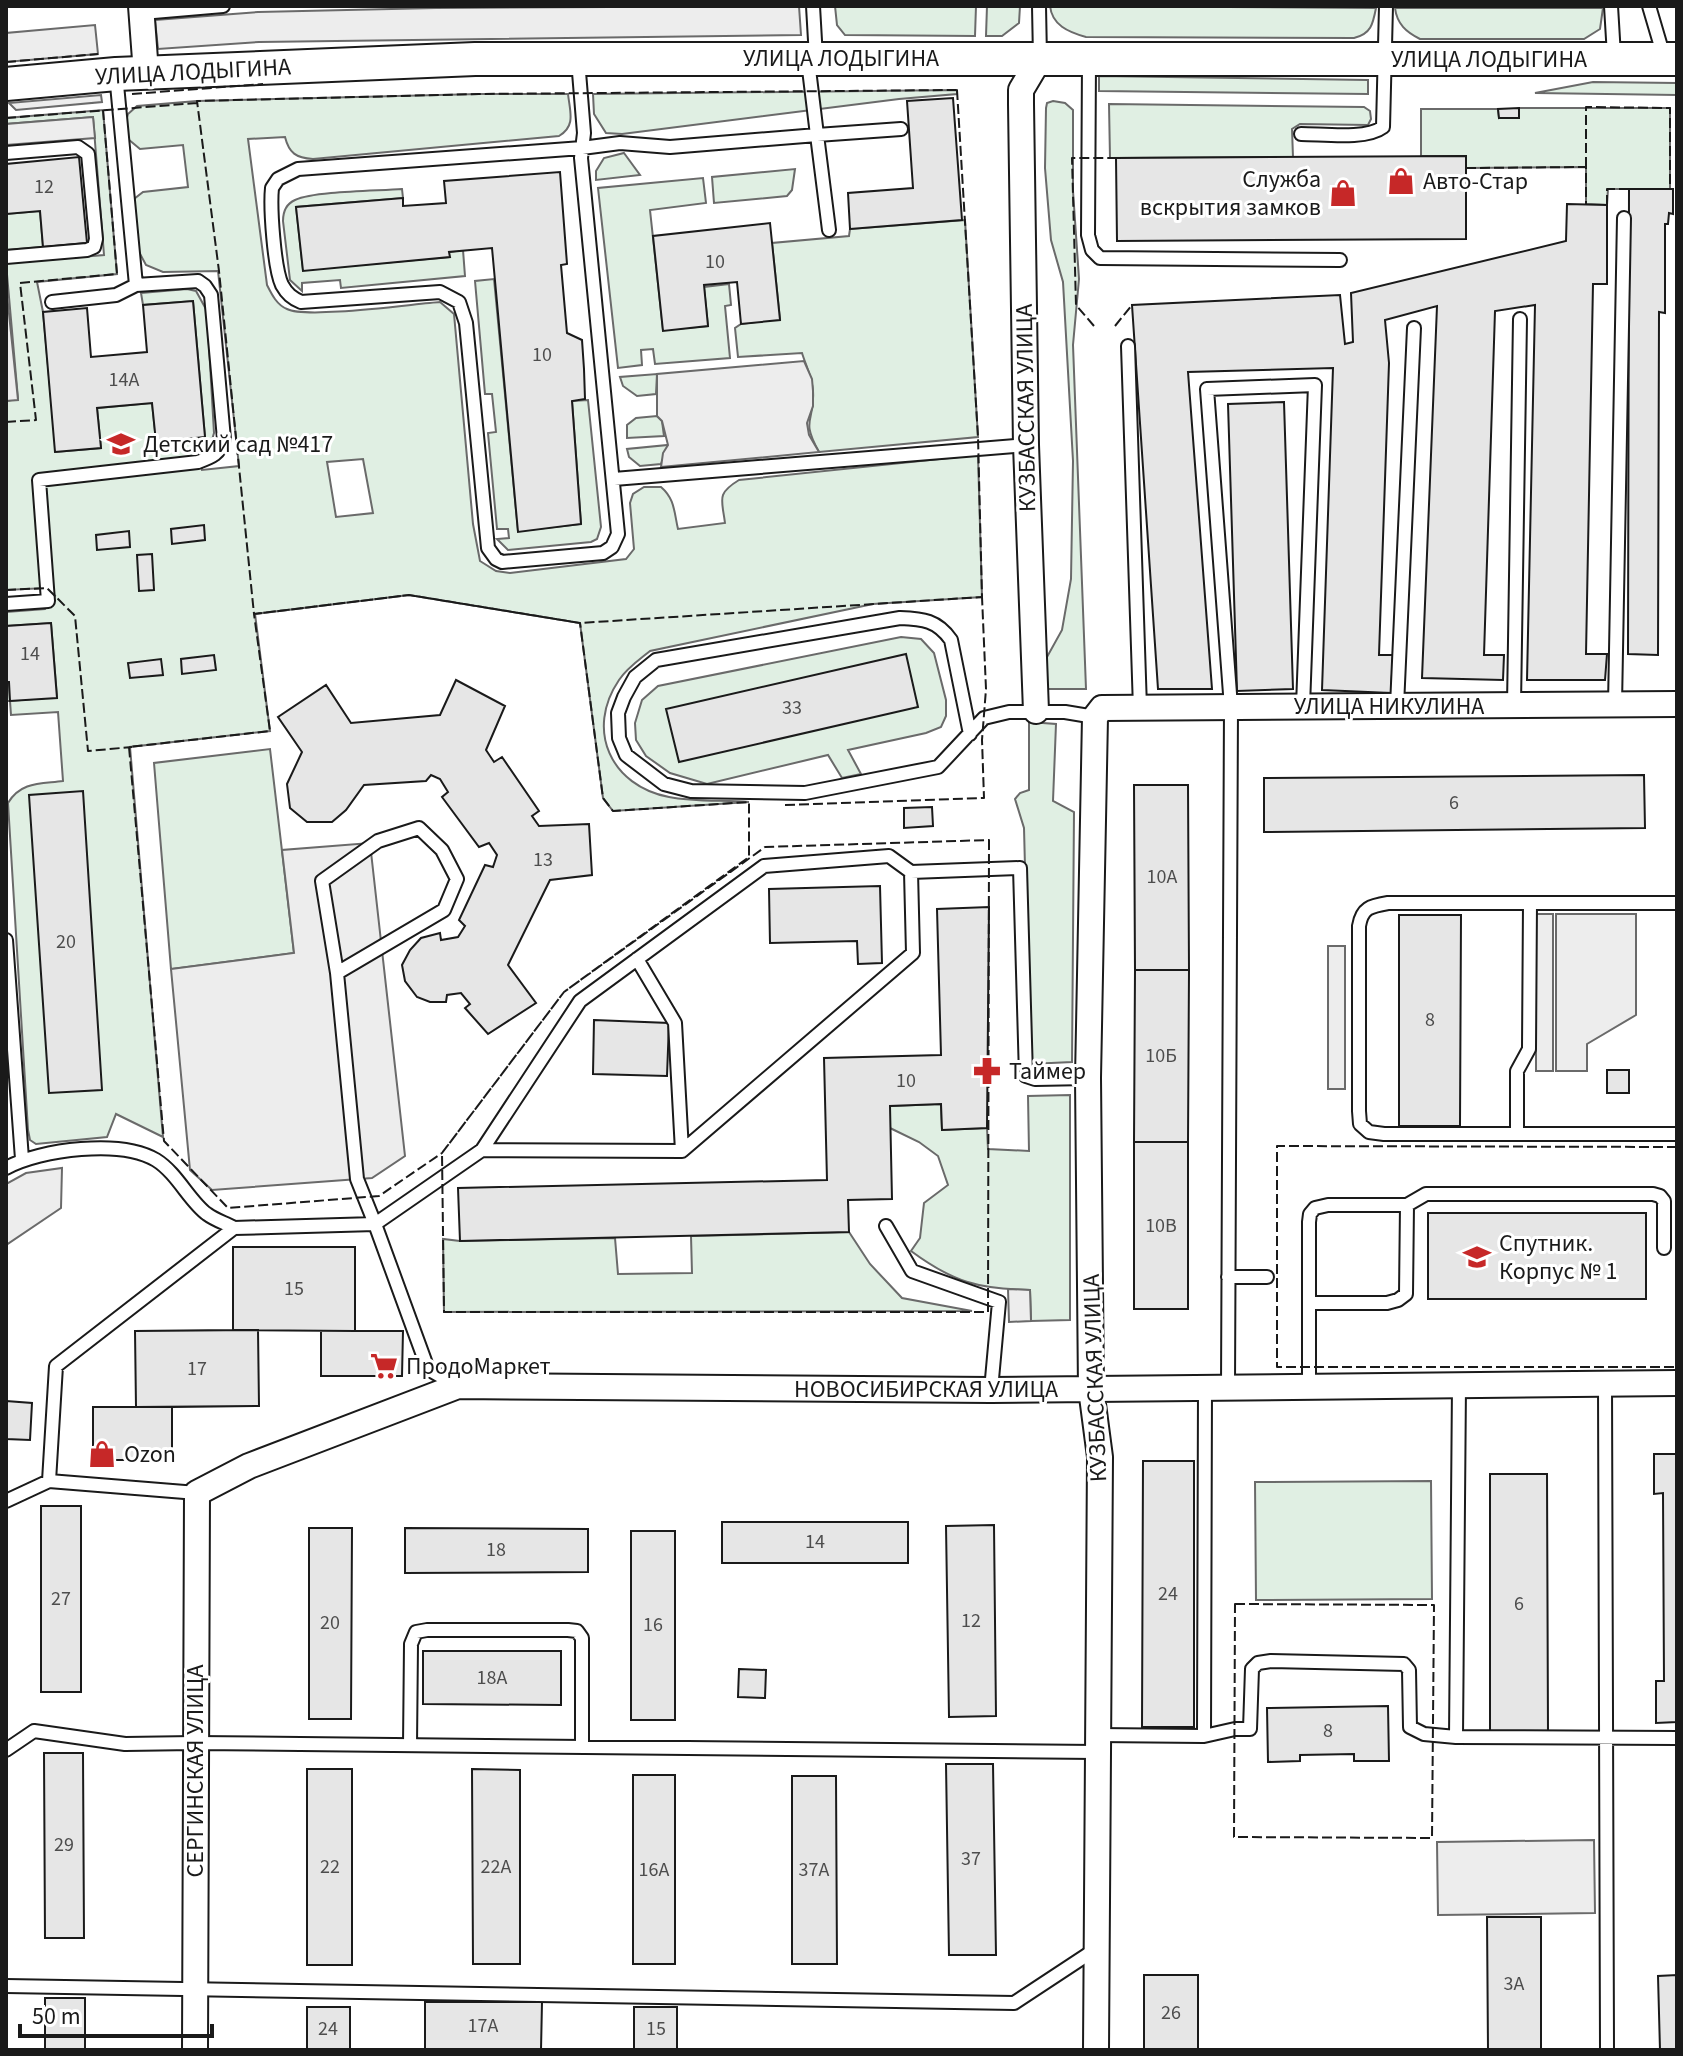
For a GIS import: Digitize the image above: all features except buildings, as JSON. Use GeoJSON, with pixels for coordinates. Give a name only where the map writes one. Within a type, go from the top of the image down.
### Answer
{"type":"FeatureCollection","features":[{"type":"Feature","properties":{"kind":"main road","name":"УЛИЦА ЛОДЫГИНА"},"geometry":{"type":"LineString","coordinates":[[6,84],[131,74],[475,59],[1671,59]]}},
{"type":"Feature","properties":{"kind":"street"},"geometry":{"type":"LineString","coordinates":[[131,74],[142,10]]}},
{"type":"Feature","properties":{"kind":"street","name":"КУЗБАССКАЯ УЛИЦА"},"geometry":{"type":"LineString","coordinates":[[1036,711],[1026,445],[1021,90],[1040,58]]}},
{"type":"Feature","properties":{"kind":"street","name":"УЛИЦА НИКУЛИНА"},"geometry":{"type":"LineString","coordinates":[[1098,713],[1140,708],[1677,704]]}},
{"type":"Feature","properties":{"kind":"street","name":"КУЗБАССКАЯ УЛИЦА"},"geometry":{"type":"LineString","coordinates":[[1096,2050],[1100,1457],[1091,1389],[1088,1078],[1098,713]]}},
{"type":"Feature","properties":{"kind":"street","name":"НОВОСИБИРСКАЯ УЛИЦА"},"geometry":{"type":"LineString","coordinates":[[197,1493],[249,1466],[458,1386],[991,1390],[1677,1383]]}},
{"type":"Feature","properties":{"kind":"street","name":"СЕРГИНСКАЯ УЛИЦА"},"geometry":{"type":"LineString","coordinates":[[195,2050],[197,1493]]}},
{"type":"Feature","properties":{"kind":"lane"},"geometry":{"type":"LineString","coordinates":[[142,10],[223,6]]}},
{"type":"Feature","properties":{"kind":"lane"},"geometry":{"type":"LineString","coordinates":[[813,6],[812,58],[817,135],[829,230]]}},
{"type":"Feature","properties":{"kind":"lane"},"geometry":{"type":"LineString","coordinates":[[1039,6],[1040,58]]}},
{"type":"Feature","properties":{"kind":"lane"},"geometry":{"type":"LineString","coordinates":[[1301,134],[1364,134],[1383,127],[1386,6]]}},
{"type":"Feature","properties":{"kind":"lane"},"geometry":{"type":"LineString","coordinates":[[1611,6],[1614,59]]}},
{"type":"Feature","properties":{"kind":"lane"},"geometry":{"type":"LineString","coordinates":[[1649,6],[1671,59]]}},
{"type":"Feature","properties":{"kind":"lane"},"geometry":{"type":"LineString","coordinates":[[1089,58],[1088,235],[1092,250],[1100,258],[1340,260]]}},
{"type":"Feature","properties":{"kind":"lane"},"geometry":{"type":"LineString","coordinates":[[578,59],[584,133],[582,148],[618,534],[612,547],[603,553],[514,562],[496,559],[488,548],[466,323],[459,302],[440,292],[301,302],[288,294],[277,269],[272,188],[278,179],[288,172],[582,148],[620,143],[670,147],[901,129]]}},
{"type":"Feature","properties":{"kind":"lane"},"geometry":{"type":"LineString","coordinates":[[131,74],[136,285]]}},
{"type":"Feature","properties":{"kind":"lane"},"geometry":{"type":"LineString","coordinates":[[6,153],[78,147],[84,150],[88,154],[96,239],[94,247],[87,250],[6,257]]}},
{"type":"Feature","properties":{"kind":"lane"},"geometry":{"type":"LineString","coordinates":[[1615,705],[1624,218]]}},
{"type":"Feature","properties":{"kind":"lane"},"geometry":{"type":"LineString","coordinates":[[6,604],[48,601],[39,480],[184,465],[215,456],[222,448],[224,439],[211,295],[205,286],[198,281],[136,285],[116,295],[52,302]]}},
{"type":"Feature","properties":{"kind":"lane"},"geometry":{"type":"LineString","coordinates":[[1514,705],[1520,319]]}},
{"type":"Feature","properties":{"kind":"lane"},"geometry":{"type":"LineString","coordinates":[[1397,706],[1414,328]]}},
{"type":"Feature","properties":{"kind":"lane"},"geometry":{"type":"LineString","coordinates":[[1128,346],[1140,708]]}},
{"type":"Feature","properties":{"kind":"lane"},"geometry":{"type":"LineString","coordinates":[[1204,1736],[1216,1387],[1228,1277],[1231,707],[1207,389],[1315,385],[1303,706]]}},
{"type":"Feature","properties":{"kind":"lane"},"geometry":{"type":"LineString","coordinates":[[614,479],[1026,445]]}},
{"type":"Feature","properties":{"kind":"lane"},"geometry":{"type":"LineString","coordinates":[[970,734],[951,640],[942,628],[921,619],[900,618],[656,660],[635,677],[618,713],[619,738],[626,755],[664,784],[691,791],[805,793],[938,767],[970,734],[984,718],[1009,712],[1098,713]]}},
{"type":"Feature","properties":{"kind":"lane"},"geometry":{"type":"LineString","coordinates":[[337,973],[444,910],[457,879],[442,850],[419,828],[378,841],[322,881],[337,973],[357,1179],[428,1369],[458,1386]]}},
{"type":"Feature","properties":{"kind":"lane"},"geometry":{"type":"LineString","coordinates":[[6,1168],[22,1159],[85,1149],[123,1149],[155,1160],[184,1186],[205,1213],[234,1228],[375,1224],[482,1150],[580,1001],[764,866],[889,856],[911,872],[1020,868],[1026,1076],[1035,1079],[1088,1078]]}},
{"type":"Feature","properties":{"kind":"lane"},"geometry":{"type":"LineString","coordinates":[[482,1150],[682,1151],[913,953],[911,872]]}},
{"type":"Feature","properties":{"kind":"lane"},"geometry":{"type":"LineString","coordinates":[[1677,903],[1388,903],[1368,907],[1361,915],[1359,926],[1360,1124],[1369,1132],[1677,1134]]}},
{"type":"Feature","properties":{"kind":"lane"},"geometry":{"type":"LineString","coordinates":[[1517,1134],[1517,1071],[1529,1049],[1530,903]]}},
{"type":"Feature","properties":{"kind":"lane"},"geometry":{"type":"LineString","coordinates":[[6,940],[22,1159]]}},
{"type":"Feature","properties":{"kind":"lane"},"geometry":{"type":"LineString","coordinates":[[637,959],[675,1023],[682,1151]]}},
{"type":"Feature","properties":{"kind":"lane"},"geometry":{"type":"LineString","coordinates":[[1309,1386],[1309,1222],[1315,1208],[1328,1205],[1407,1205],[1426,1194],[1653,1194],[1664,1201],[1664,1248]]}},
{"type":"Feature","properties":{"kind":"lane"},"geometry":{"type":"LineString","coordinates":[[1309,1303],[1387,1303],[1406,1294],[1407,1205]]}},
{"type":"Feature","properties":{"kind":"lane"},"geometry":{"type":"LineString","coordinates":[[886,1226],[912,1271],[999,1302],[991,1390]]}},
{"type":"Feature","properties":{"kind":"lane"},"geometry":{"type":"LineString","coordinates":[[49,1481],[56,1366],[234,1228]]}},
{"type":"Feature","properties":{"kind":"lane"},"geometry":{"type":"LineString","coordinates":[[1228,1277],[1267,1277]]}},
{"type":"Feature","properties":{"kind":"lane"},"geometry":{"type":"LineString","coordinates":[[1605,1383],[1606,1738],[1601,1857],[1607,2050]]}},
{"type":"Feature","properties":{"kind":"lane"},"geometry":{"type":"LineString","coordinates":[[1456,1737],[1459,1385]]}},
{"type":"Feature","properties":{"kind":"lane"},"geometry":{"type":"LineString","coordinates":[[6,1501],[49,1481],[197,1493]]}},
{"type":"Feature","properties":{"kind":"lane"},"geometry":{"type":"LineString","coordinates":[[410,1745],[411,1644],[416,1632],[553,1630],[577,1631],[582,1638],[582,1747]]}},
{"type":"Feature","properties":{"kind":"lane"},"geometry":{"type":"LineString","coordinates":[[6,1750],[34,1731],[125,1744],[582,1747],[1097,1744],[1204,1736],[1250,1729],[1251,1677],[1252,1669],[1258,1663],[1380,1662],[1404,1664],[1409,1670],[1410,1727],[1424,1734],[1456,1737],[1677,1738]]}},
{"type":"Feature","properties":{"kind":"lane"},"geometry":{"type":"LineString","coordinates":[[6,1986],[1014,2003],[1096,1949]]}},
{"type":"Feature","properties":{"kind":"green space"},"geometry":{"type":"Polygon","coordinates":[[[835,6],[976,6],[975,36],[845,35],[837,25],[835,6]]]}},
{"type":"Feature","properties":{"kind":"green space"},"geometry":{"type":"Polygon","coordinates":[[[987,6],[1020,6],[1019,23],[1002,36],[986,36],[987,6]]]}},
{"type":"Feature","properties":{"kind":"green space"},"geometry":{"type":"Polygon","coordinates":[[[1050,6],[1376,8],[1370,28],[1354,38],[1086,37],[1062,27],[1051,13],[1050,6]]]}},
{"type":"Feature","properties":{"kind":"green space"},"geometry":{"type":"Polygon","coordinates":[[[1395,8],[1603,8],[1600,29],[1584,39],[1420,39],[1403,27],[1395,8]]]}},
{"type":"Feature","properties":{"kind":"green space"},"geometry":{"type":"Polygon","coordinates":[[[1099,76],[1368,80],[1368,94],[1099,91],[1099,76]]]}},
{"type":"Feature","properties":{"kind":"green space"},"geometry":{"type":"Polygon","coordinates":[[[1593,82],[1677,83],[1677,95],[1535,93],[1593,82]]]}},
{"type":"Feature","properties":{"kind":"green space"},"geometry":{"type":"Polygon","coordinates":[[[957,90],[957,94],[622,134],[606,133],[594,114],[593,94],[957,90]]]}},
{"type":"Feature","properties":{"kind":"green space"},"geometry":{"type":"Polygon","coordinates":[[[568,94],[570,123],[559,136],[313,159],[294,154],[285,137],[248,139],[267,285],[280,305],[298,312],[315,312],[440,302],[454,314],[473,524],[480,561],[496,571],[510,573],[626,559],[634,549],[630,503],[633,494],[644,487],[661,487],[666,492],[678,529],[725,523],[722,498],[727,489],[739,480],[978,455],[982,597],[873,604],[650,651],[619,680],[604,718],[605,736],[619,768],[632,781],[649,791],[669,797],[749,802],[613,811],[603,798],[580,623],[409,595],[255,614],[270,731],[130,747],[163,1137],[116,1114],[107,1137],[36,1144],[30,1140],[8,803],[26,787],[63,781],[58,712],[11,715],[10,701],[57,697],[51,623],[6,626],[6,612],[45,609],[55,596],[46,588],[6,590],[6,401],[18,399],[6,263],[104,255],[93,117],[6,124],[6,118],[103,110],[117,274],[37,282],[43,312],[56,452],[101,448],[97,408],[152,403],[156,441],[205,437],[193,301],[143,305],[141,293],[187,289],[196,291],[207,311],[214,433],[210,447],[200,452],[202,470],[239,466],[218,271],[163,272],[146,265],[138,250],[134,199],[143,192],[188,187],[183,145],[140,149],[128,139],[126,121],[128,114],[137,106],[197,101],[568,94]],[[363,459],[327,462],[336,517],[373,513],[363,459]]]}},
{"type":"Feature","properties":{"kind":"green space"},"geometry":{"type":"Polygon","coordinates":[[[1047,103],[1065,103],[1073,110],[1073,191],[1079,279],[1073,345],[1086,689],[1042,689],[1042,666],[1062,630],[1071,579],[1073,461],[1063,282],[1051,240],[1045,168],[1046,108],[1047,103]]]}},
{"type":"Feature","properties":{"kind":"green space"},"geometry":{"type":"Polygon","coordinates":[[[1109,104],[1364,107],[1370,111],[1371,119],[1368,125],[1300,124],[1292,129],[1293,157],[1110,158],[1109,104]]]}},
{"type":"Feature","properties":{"kind":"green space"},"geometry":{"type":"Polygon","coordinates":[[[1519,108],[1670,108],[1670,189],[1608,189],[1607,205],[1586,204],[1586,167],[1466,168],[1465,156],[1421,156],[1421,109],[1498,109],[1499,118],[1519,108]]]}},
{"type":"Feature","properties":{"kind":"green space"},"geometry":{"type":"Polygon","coordinates":[[[624,153],[640,175],[596,180],[596,171],[604,158],[624,153]]]}},
{"type":"Feature","properties":{"kind":"green space"},"geometry":{"type":"Polygon","coordinates":[[[795,169],[792,190],[787,196],[714,203],[712,177],[795,169]]]}},
{"type":"Feature","properties":{"kind":"green space"},"geometry":{"type":"Polygon","coordinates":[[[703,178],[706,203],[650,210],[663,330],[708,326],[704,287],[729,284],[731,305],[725,306],[730,358],[655,364],[653,349],[641,350],[642,365],[618,368],[598,188],[703,178]]]}},
{"type":"Feature","properties":{"kind":"green space"},"geometry":{"type":"Polygon","coordinates":[[[402,189],[403,198],[296,207],[303,270],[449,257],[449,252],[463,250],[465,276],[341,288],[340,280],[302,283],[302,291],[290,280],[283,221],[289,204],[317,195],[402,189]]]}},
{"type":"Feature","properties":{"kind":"green space"},"geometry":{"type":"Polygon","coordinates":[[[40,211],[43,247],[6,250],[6,214],[40,211]]]}},
{"type":"Feature","properties":{"kind":"green space"},"geometry":{"type":"Polygon","coordinates":[[[965,220],[978,437],[819,452],[810,433],[813,391],[802,353],[738,357],[735,328],[741,324],[780,319],[772,243],[849,236],[850,229],[965,220]]]}},
{"type":"Feature","properties":{"kind":"green space"},"geometry":{"type":"Polygon","coordinates":[[[494,279],[518,531],[581,524],[572,401],[588,400],[601,527],[597,539],[591,542],[508,550],[497,539],[509,538],[508,529],[497,529],[488,433],[496,432],[492,394],[485,394],[475,281],[494,279]]]}},
{"type":"Feature","properties":{"kind":"green space"},"geometry":{"type":"Polygon","coordinates":[[[657,374],[656,394],[637,396],[623,386],[620,377],[657,374]]]}},
{"type":"Feature","properties":{"kind":"green space"},"geometry":{"type":"Polygon","coordinates":[[[657,416],[662,421],[664,436],[627,438],[627,425],[636,418],[657,416]]]}},
{"type":"Feature","properties":{"kind":"green space"},"geometry":{"type":"Polygon","coordinates":[[[668,445],[661,464],[640,466],[629,457],[627,449],[668,445]]]}},
{"type":"Feature","properties":{"kind":"green space"},"geometry":{"type":"Polygon","coordinates":[[[901,637],[921,639],[934,653],[946,700],[946,716],[941,727],[926,733],[848,750],[861,774],[842,778],[828,755],[707,784],[670,773],[646,756],[636,740],[635,723],[642,700],[658,686],[901,637]]]}},
{"type":"Feature","properties":{"kind":"green space"},"geometry":{"type":"Polygon","coordinates":[[[6,682],[9,682],[10,701],[6,701],[6,682]]]}},
{"type":"Feature","properties":{"kind":"green space"},"geometry":{"type":"Polygon","coordinates":[[[1029,722],[1056,724],[1053,801],[1074,812],[1072,1062],[1030,1064],[1024,828],[1015,799],[1029,790],[1029,722]]]}},
{"type":"Feature","properties":{"kind":"green space"},"geometry":{"type":"Polygon","coordinates":[[[270,749],[294,953],[171,969],[154,763],[270,749]]]}},
{"type":"Feature","properties":{"kind":"green space"},"geometry":{"type":"Polygon","coordinates":[[[1070,1095],[1070,1320],[1031,1321],[1030,1290],[995,1288],[967,1282],[940,1270],[911,1251],[920,1238],[924,1203],[948,1185],[938,1156],[919,1142],[890,1128],[890,1106],[941,1104],[942,1130],[987,1128],[988,1149],[1029,1151],[1028,1096],[1070,1095]]]}},
{"type":"Feature","properties":{"kind":"green space"},"geometry":{"type":"Polygon","coordinates":[[[849,1232],[870,1264],[902,1298],[972,1311],[444,1312],[443,1239],[615,1238],[618,1274],[692,1273],[691,1236],[849,1232]]]}},
{"type":"Feature","properties":{"kind":"green space"},"geometry":{"type":"Polygon","coordinates":[[[1431,1481],[1432,1599],[1256,1600],[1255,1482],[1431,1481]]]}},
{"type":"Feature","properties":{"kind":"shaded area"},"geometry":{"type":"Polygon","coordinates":[[[799,6],[801,35],[259,42],[158,49],[155,20],[258,12],[436,8],[799,6]]]}},
{"type":"Feature","properties":{"kind":"shaded area"},"geometry":{"type":"Polygon","coordinates":[[[95,25],[98,54],[6,62],[6,33],[95,25]]]}},
{"type":"Feature","properties":{"kind":"shaded area"},"geometry":{"type":"Polygon","coordinates":[[[101,95],[102,102],[16,110],[9,103],[101,95]]]}},
{"type":"Feature","properties":{"kind":"shaded area"},"geometry":{"type":"Polygon","coordinates":[[[93,117],[95,138],[6,145],[6,124],[93,117]]]}},
{"type":"Feature","properties":{"kind":"shaded area"},"geometry":{"type":"Polygon","coordinates":[[[6,285],[18,400],[6,401],[6,285]]]}},
{"type":"Feature","properties":{"kind":"shaded area"},"geometry":{"type":"Polygon","coordinates":[[[804,361],[812,379],[813,391],[813,406],[807,423],[809,435],[819,452],[661,467],[668,445],[662,421],[657,416],[657,374],[804,361]]]}},
{"type":"Feature","properties":{"kind":"shaded area"},"geometry":{"type":"Polygon","coordinates":[[[370,843],[405,1156],[372,1178],[212,1190],[190,1170],[171,969],[294,953],[282,850],[370,843]]]}},
{"type":"Feature","properties":{"kind":"shaded area"},"geometry":{"type":"Polygon","coordinates":[[[1536,914],[1553,914],[1553,1071],[1536,1071],[1536,914]]]}},
{"type":"Feature","properties":{"kind":"shaded area"},"geometry":{"type":"Polygon","coordinates":[[[1556,914],[1636,914],[1636,1015],[1587,1044],[1587,1071],[1556,1071],[1556,914]]]}},
{"type":"Feature","properties":{"kind":"shaded area"},"geometry":{"type":"Polygon","coordinates":[[[1328,946],[1345,946],[1345,1089],[1328,1089],[1328,946]]]}},
{"type":"Feature","properties":{"kind":"shaded area"},"geometry":{"type":"Polygon","coordinates":[[[62,1168],[61,1208],[6,1245],[6,1184],[26,1173],[62,1168]]]}},
{"type":"Feature","properties":{"kind":"shaded area"},"geometry":{"type":"Polygon","coordinates":[[[1008,1289],[1030,1290],[1031,1321],[1009,1322],[1008,1289]]]}},
{"type":"Feature","properties":{"kind":"shaded area"},"geometry":{"type":"Polygon","coordinates":[[[1594,1840],[1595,1913],[1438,1915],[1437,1842],[1594,1840]]]}},
{"type":"Feature","properties":{"kind":"fence"},"geometry":{"type":"LineString","coordinates":[[6,62],[98,54]]}},
{"type":"Feature","properties":{"kind":"fence"},"geometry":{"type":"LineString","coordinates":[[132,94],[263,84]]}},
{"type":"Feature","properties":{"kind":"fence"},"geometry":{"type":"LineString","coordinates":[[957,90],[978,437],[982,597],[580,623],[409,595],[254,614],[219,271],[197,101],[479,94],[957,90]]}},
{"type":"Feature","properties":{"kind":"fence"},"geometry":{"type":"LineString","coordinates":[[6,118],[197,103]]}},
{"type":"Feature","properties":{"kind":"fence"},"geometry":{"type":"LineString","coordinates":[[1586,167],[1586,107],[1670,108],[1670,189]]}},
{"type":"Feature","properties":{"kind":"fence"},"geometry":{"type":"LineString","coordinates":[[6,422],[36,420],[20,283],[117,274],[103,110]]}},
{"type":"Feature","properties":{"kind":"fence"},"geometry":{"type":"LineString","coordinates":[[1094,326],[1076,305],[1072,158],[1116,158]]}},
{"type":"Feature","properties":{"kind":"fence"},"geometry":{"type":"LineString","coordinates":[[1466,168],[1586,167],[1586,204]]}},
{"type":"Feature","properties":{"kind":"fence"},"geometry":{"type":"LineString","coordinates":[[1607,205],[1607,189],[1629,189]]}},
{"type":"Feature","properties":{"kind":"fence"},"geometry":{"type":"LineString","coordinates":[[1115,326],[1132,305]]}},
{"type":"Feature","properties":{"kind":"fence"},"geometry":{"type":"LineString","coordinates":[[6,590],[47,588],[75,616],[88,751],[132,747]]}},
{"type":"Feature","properties":{"kind":"fence"},"geometry":{"type":"LineString","coordinates":[[409,595],[580,623],[603,798],[613,811],[749,802],[749,857],[564,992],[442,1153],[379,1196],[228,1208],[164,1141],[129,747],[270,731],[254,614],[409,595]]}},
{"type":"Feature","properties":{"kind":"fence"},"geometry":{"type":"LineString","coordinates":[[785,805],[984,798],[982,740],[986,689],[982,597],[979,597]]}},
{"type":"Feature","properties":{"kind":"fence"},"geometry":{"type":"LineString","coordinates":[[989,840],[988,1312],[444,1312],[442,1153],[564,992],[765,847],[989,840]]}},
{"type":"Feature","properties":{"kind":"fence"},"geometry":{"type":"LineString","coordinates":[[1677,1147],[1277,1146],[1277,1367],[1677,1367]]}},
{"type":"Feature","properties":{"kind":"fence"},"geometry":{"type":"LineString","coordinates":[[1235,1604],[1434,1605],[1432,1838],[1234,1837],[1235,1604]]}},
{"type":"Feature","properties":{"kind":"place","name":"Авто-Стар"},"geometry":{"type":"Point","coordinates":[1401,181]}},
{"type":"Feature","properties":{"kind":"place","name":"Служба вскрытия замков"},"geometry":{"type":"Point","coordinates":[1343,193]}},
{"type":"Feature","properties":{"kind":"place","name":"Детский сад №417"},"geometry":{"type":"Point","coordinates":[121,444]}},
{"type":"Feature","properties":{"kind":"place","name":"Таймер"},"geometry":{"type":"Point","coordinates":[987,1071]}},
{"type":"Feature","properties":{"kind":"place","name":"Спутник. Корпус № 1"},"geometry":{"type":"Point","coordinates":[1477,1257]}},
{"type":"Feature","properties":{"kind":"place","name":"ПродоМаркет"},"geometry":{"type":"Point","coordinates":[384,1366]}},
{"type":"Feature","properties":{"kind":"place","name":"Ozon"},"geometry":{"type":"Point","coordinates":[102,1454]}}]}
